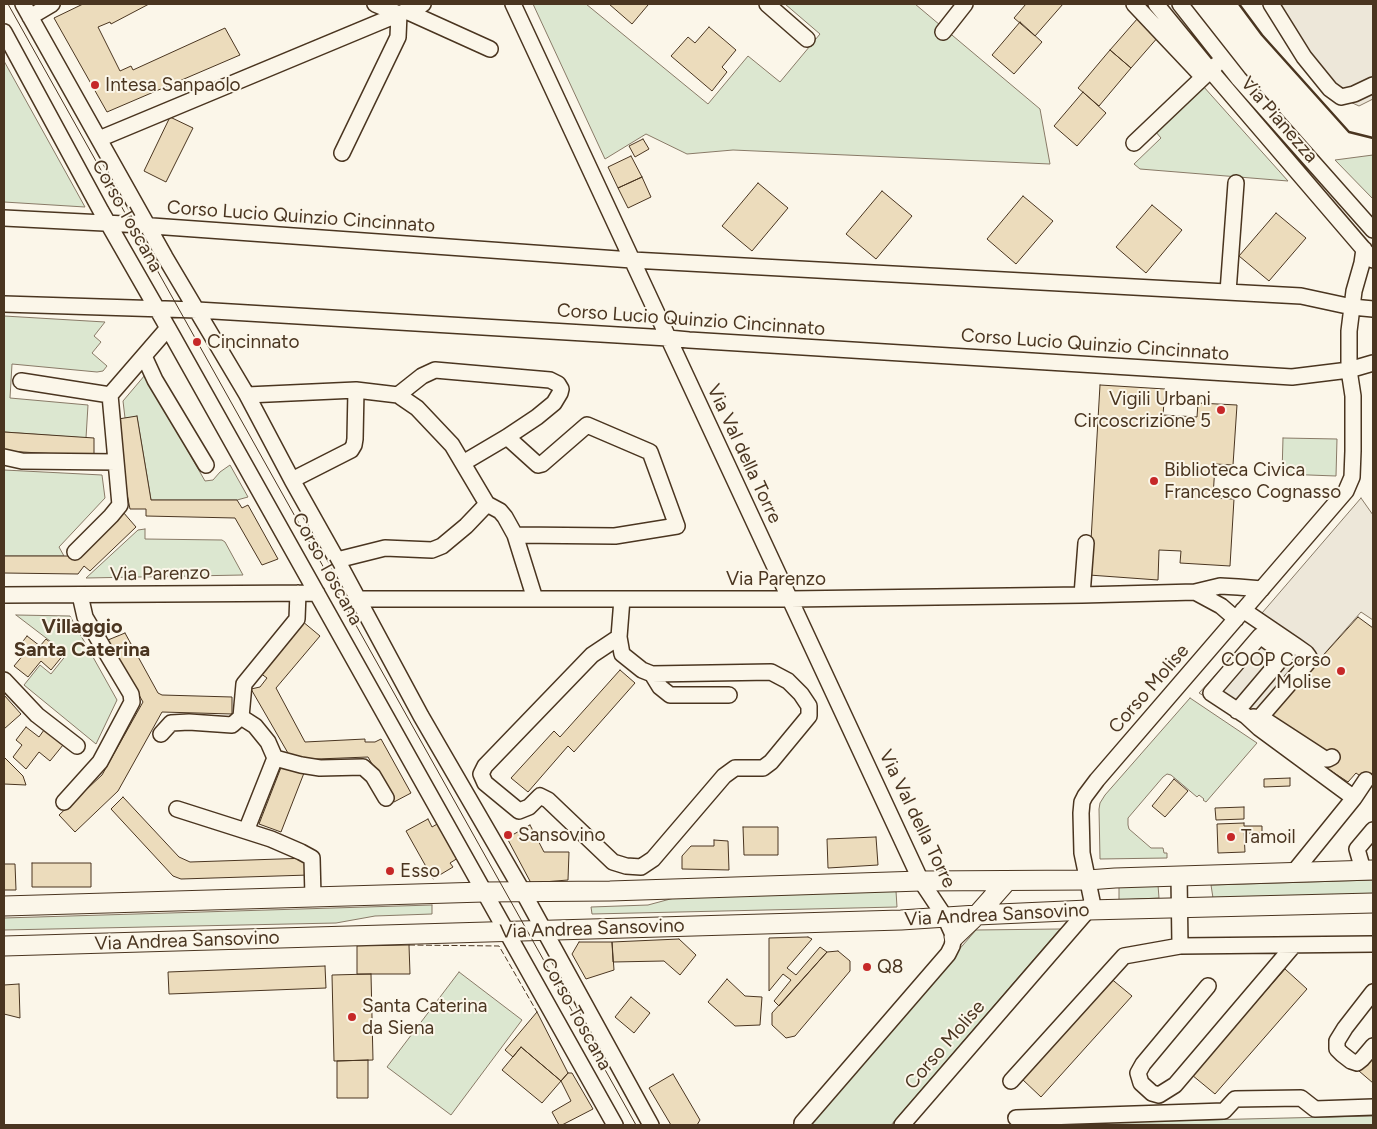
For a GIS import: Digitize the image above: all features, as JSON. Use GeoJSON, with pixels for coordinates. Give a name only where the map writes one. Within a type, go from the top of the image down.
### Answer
{"type":"FeatureCollection","features":[{"type":"Feature","properties":{"kind":"main road","name":"Via Andrea Sansovino"},"geometry":{"type":"LineString","coordinates":[[4,906],[484,892],[610,891],[921,882],[1088,880],[1368,870]]}},
{"type":"Feature","properties":{"kind":"main road"},"geometry":{"type":"LineString","coordinates":[[954,937],[978,915],[1007,881]]}},
{"type":"Feature","properties":{"kind":"main road","name":"Via Andrea Sansovino"},"geometry":{"type":"LineString","coordinates":[[4,946],[902,920],[1088,910],[1373,903]]}},
{"type":"Feature","properties":{"kind":"street"},"geometry":{"type":"LineString","coordinates":[[27,10],[52,4]]}},
{"type":"Feature","properties":{"kind":"street"},"geometry":{"type":"LineString","coordinates":[[375,4],[402,12],[490,49]]}},
{"type":"Feature","properties":{"kind":"street","name":"Corso Toscana"},"geometry":{"type":"LineString","coordinates":[[99,138],[423,4]]}},
{"type":"Feature","properties":{"kind":"street","name":"Via Val della Torre"},"geometry":{"type":"LineString","coordinates":[[513,4],[921,882],[945,917]]}},
{"type":"Feature","properties":{"kind":"street"},"geometry":{"type":"LineString","coordinates":[[767,4],[807,38]]}},
{"type":"Feature","properties":{"kind":"street"},"geometry":{"type":"LineString","coordinates":[[943,32],[965,4]]}},
{"type":"Feature","properties":{"kind":"street"},"geometry":{"type":"LineString","coordinates":[[1134,4],[1206,74]]}},
{"type":"Feature","properties":{"kind":"street","name":"Via Pianezza"},"geometry":{"type":"LineString","coordinates":[[1156,4],[1206,74],[1368,254]]}},
{"type":"Feature","properties":{"kind":"street","name":"Via Pianezza"},"geometry":{"type":"LineString","coordinates":[[1180,4],[1223,59],[1373,230]]}},
{"type":"Feature","properties":{"kind":"street"},"geometry":{"type":"LineString","coordinates":[[1271,4],[1304,57],[1330,89],[1341,97],[1354,94],[1373,85]]}},
{"type":"Feature","properties":{"kind":"street","name":"Corso Toscana"},"geometry":{"type":"LineString","coordinates":[[27,10],[165,257],[247,394],[426,724],[505,864],[523,892],[651,1125]]}},
{"type":"Feature","properties":{"kind":"street"},"geometry":{"type":"LineString","coordinates":[[342,153],[398,37],[402,12]]}},
{"type":"Feature","properties":{"kind":"street","name":"Corso Toscana"},"geometry":{"type":"LineString","coordinates":[[4,32],[108,224],[317,592],[615,1125]]}},
{"type":"Feature","properties":{"kind":"street"},"geometry":{"type":"LineString","coordinates":[[1134,143],[1223,59]]}},
{"type":"Feature","properties":{"kind":"street"},"geometry":{"type":"LineString","coordinates":[[1228,292],[1236,184]]}},
{"type":"Feature","properties":{"kind":"street","name":"Corso Lucio Quinzio Cincinnato"},"geometry":{"type":"LineString","coordinates":[[4,218],[148,226],[632,260],[1301,296],[1373,310]]}},
{"type":"Feature","properties":{"kind":"street","name":"Corso Molise"},"geometry":{"type":"LineString","coordinates":[[902,1125],[1088,910],[1092,901],[1083,862],[1081,813],[1082,802],[1085,796],[1346,491],[1352,477],[1352,396],[1348,331],[1354,291],[1362,263],[1368,254]]}},
{"type":"Feature","properties":{"kind":"street","name":"Corso Lucio Quinzio Cincinnato"},"geometry":{"type":"LineString","coordinates":[[4,304],[197,310],[1292,377],[1349,370],[1373,363]]}},
{"type":"Feature","properties":{"kind":"street"},"geometry":{"type":"LineString","coordinates":[[75,552],[111,516],[120,504],[110,395],[168,328]]}},
{"type":"Feature","properties":{"kind":"street"},"geometry":{"type":"LineString","coordinates":[[144,356],[155,380],[206,465]]}},
{"type":"Feature","properties":{"kind":"street"},"geometry":{"type":"LineString","coordinates":[[398,395],[422,376],[434,370],[550,380],[558,384],[561,389],[554,403],[507,437],[463,463]]}},
{"type":"Feature","properties":{"kind":"street"},"geometry":{"type":"LineString","coordinates":[[20,381],[110,395]]}},
{"type":"Feature","properties":{"kind":"street"},"geometry":{"type":"LineString","coordinates":[[292,480],[351,450],[355,439],[356,390]]}},
{"type":"Feature","properties":{"kind":"street"},"geometry":{"type":"LineString","coordinates":[[247,394],[356,390],[398,395],[417,408],[452,445],[487,504],[500,511],[505,517],[515,535],[536,599]]}},
{"type":"Feature","properties":{"kind":"street"},"geometry":{"type":"LineString","coordinates":[[507,437],[538,465],[542,464],[587,425],[650,452],[677,526],[615,536],[515,535]]}},
{"type":"Feature","properties":{"kind":"street"},"geometry":{"type":"LineString","coordinates":[[4,457],[22,460],[116,462]]}},
{"type":"Feature","properties":{"kind":"street"},"geometry":{"type":"LineString","coordinates":[[337,560],[386,548],[432,550],[442,546],[466,526],[487,504]]}},
{"type":"Feature","properties":{"kind":"street"},"geometry":{"type":"LineString","coordinates":[[1082,595],[1086,543]]}},
{"type":"Feature","properties":{"kind":"street","name":"Via Parenzo"},"geometry":{"type":"LineString","coordinates":[[357,599],[790,599],[1195,592],[1220,586],[1262,589]]}},
{"type":"Feature","properties":{"kind":"street","name":"Via Parenzo"},"geometry":{"type":"LineString","coordinates":[[4,595],[317,592]]}},
{"type":"Feature","properties":{"kind":"street","name":"Via Parenzo"},"geometry":{"type":"LineString","coordinates":[[1195,592],[1296,646]]}},
{"type":"Feature","properties":{"kind":"street"},"geometry":{"type":"LineString","coordinates":[[162,734],[171,723],[189,722],[232,725],[241,718],[244,684],[297,619],[298,593]]}},
{"type":"Feature","properties":{"kind":"street"},"geometry":{"type":"LineString","coordinates":[[64,802],[100,762],[132,702],[130,694],[85,617],[80,595]]}},
{"type":"Feature","properties":{"kind":"street"},"geometry":{"type":"LineString","coordinates":[[619,637],[592,656],[485,766],[481,774],[486,783],[519,811],[530,807],[540,796],[548,800],[613,862],[626,866],[641,867],[653,859],[724,776],[735,768],[763,768],[771,762],[809,716],[809,706],[788,680],[771,672],[652,674],[642,670],[622,654],[619,637],[622,599]]}},
{"type":"Feature","properties":{"kind":"street"},"geometry":{"type":"LineString","coordinates":[[1281,659],[1282,652],[1260,636],[1212,693],[1354,798]]}},
{"type":"Feature","properties":{"kind":"street"},"geometry":{"type":"LineString","coordinates":[[1241,714],[1281,659],[1296,646],[1309,657],[1308,662],[1263,714],[1262,718]]}},
{"type":"Feature","properties":{"kind":"street"},"geometry":{"type":"LineString","coordinates":[[652,674],[660,687],[670,695],[729,696]]}},
{"type":"Feature","properties":{"kind":"street"},"geometry":{"type":"LineString","coordinates":[[4,680],[37,715],[77,746]]}},
{"type":"Feature","properties":{"kind":"street"},"geometry":{"type":"LineString","coordinates":[[1241,714],[1262,718],[1325,759],[1332,756]]}},
{"type":"Feature","properties":{"kind":"street"},"geometry":{"type":"LineString","coordinates":[[241,718],[255,726],[268,742],[274,758],[246,831]]}},
{"type":"Feature","properties":{"kind":"street"},"geometry":{"type":"LineString","coordinates":[[274,758],[320,768],[363,767],[373,776],[386,798]]}},
{"type":"Feature","properties":{"kind":"street"},"geometry":{"type":"LineString","coordinates":[[1294,872],[1354,798],[1366,780]]}},
{"type":"Feature","properties":{"kind":"street"},"geometry":{"type":"LineString","coordinates":[[177,809],[271,839],[312,858],[312,898]]}},
{"type":"Feature","properties":{"kind":"street"},"geometry":{"type":"LineString","coordinates":[[1368,870],[1357,848],[1373,830]]}},
{"type":"Feature","properties":{"kind":"street"},"geometry":{"type":"LineString","coordinates":[[1180,876],[1180,946]]}},
{"type":"Feature","properties":{"kind":"street"},"geometry":{"type":"LineString","coordinates":[[801,1124],[948,954],[954,937],[945,917]]}},
{"type":"Feature","properties":{"kind":"street"},"geometry":{"type":"LineString","coordinates":[[1011,1081],[1124,956],[1180,946],[1373,944]]}},
{"type":"Feature","properties":{"kind":"street"},"geometry":{"type":"LineString","coordinates":[[1208,986],[1143,1064],[1138,1073],[1141,1083],[1152,1093],[1159,1095],[1175,1085],[1294,945]]}},
{"type":"Feature","properties":{"kind":"street"},"geometry":{"type":"LineString","coordinates":[[1373,992],[1337,1041],[1338,1049],[1342,1054],[1357,1063],[1373,1046]]}},
{"type":"Feature","properties":{"kind":"street"},"geometry":{"type":"LineString","coordinates":[[1016,1118],[1224,1111],[1235,1099],[1300,1098],[1314,1109],[1373,1107]]}},
{"type":"Feature","properties":{"kind":"green space"},"geometry":{"type":"Polygon","coordinates":[[[533,4],[586,4],[708,104],[748,56],[780,82],[820,34],[785,4],[915,4],[1040,109],[1050,164],[733,150],[687,154],[646,134],[605,159],[533,4]]]}},
{"type":"Feature","properties":{"kind":"green space"},"geometry":{"type":"Polygon","coordinates":[[[4,61],[85,207],[4,202],[4,61]]]}},
{"type":"Feature","properties":{"kind":"green space"},"geometry":{"type":"Polygon","coordinates":[[[1203,86],[1288,181],[1140,169],[1134,164],[1161,138],[1155,131],[1203,86]]]}},
{"type":"Feature","properties":{"kind":"green space"},"geometry":{"type":"Polygon","coordinates":[[[1373,155],[1373,199],[1335,160],[1373,155]]]}},
{"type":"Feature","properties":{"kind":"green space"},"geometry":{"type":"Polygon","coordinates":[[[4,316],[105,322],[94,336],[101,342],[92,353],[107,366],[103,371],[12,364],[10,398],[88,405],[86,438],[4,432],[4,316]]]}},
{"type":"Feature","properties":{"kind":"green space"},"geometry":{"type":"Polygon","coordinates":[[[145,375],[205,481],[213,480],[230,465],[248,497],[237,500],[151,500],[137,417],[125,418],[123,401],[145,375]]]}},
{"type":"Feature","properties":{"kind":"green space"},"geometry":{"type":"Polygon","coordinates":[[[1283,438],[1337,439],[1336,476],[1282,474],[1283,438]]]}},
{"type":"Feature","properties":{"kind":"green space"},"geometry":{"type":"Polygon","coordinates":[[[4,470],[102,475],[105,498],[59,547],[64,556],[4,556],[4,470]]]}},
{"type":"Feature","properties":{"kind":"green space"},"geometry":{"type":"Polygon","coordinates":[[[145,529],[145,539],[222,540],[225,542],[243,575],[86,578],[138,530],[145,529]]]}},
{"type":"Feature","properties":{"kind":"green space"},"geometry":{"type":"Polygon","coordinates":[[[16,615],[70,616],[117,700],[96,744],[24,685],[40,665],[51,674],[67,654],[16,615]]]}},
{"type":"Feature","properties":{"kind":"green space"},"geometry":{"type":"Polygon","coordinates":[[[1190,698],[1257,743],[1206,802],[1199,795],[1197,797],[1171,775],[1167,774],[1128,818],[1129,829],[1151,848],[1163,848],[1164,853],[1167,853],[1167,858],[1100,859],[1100,803],[1190,698]]]}},
{"type":"Feature","properties":{"kind":"green space"},"geometry":{"type":"Polygon","coordinates":[[[1373,880],[1373,894],[1213,898],[1211,885],[1373,880]]]}},
{"type":"Feature","properties":{"kind":"green space"},"geometry":{"type":"Polygon","coordinates":[[[1158,885],[1159,898],[1119,900],[1119,887],[1158,885]]]}},
{"type":"Feature","properties":{"kind":"green space"},"geometry":{"type":"Polygon","coordinates":[[[896,891],[897,907],[592,914],[591,907],[648,905],[674,898],[896,891]]]}},
{"type":"Feature","properties":{"kind":"green space"},"geometry":{"type":"Polygon","coordinates":[[[432,905],[432,914],[375,916],[336,923],[4,930],[4,918],[432,905]]]}},
{"type":"Feature","properties":{"kind":"green space"},"geometry":{"type":"Polygon","coordinates":[[[1060,929],[891,1125],[807,1125],[976,930],[1060,929]]]}},
{"type":"Feature","properties":{"kind":"green space"},"geometry":{"type":"Polygon","coordinates":[[[459,972],[522,1020],[451,1115],[387,1067],[459,972]]]}},
{"type":"Feature","properties":{"kind":"green space"},"geometry":{"type":"Polygon","coordinates":[[[1373,1116],[1373,1125],[1030,1124],[1373,1116]]]}},
{"type":"Feature","properties":{"kind":"shaded area"},"geometry":{"type":"Polygon","coordinates":[[[1269,4],[1373,4],[1373,99],[1359,106],[1335,95],[1269,4]]]}},
{"type":"Feature","properties":{"kind":"shaded area"},"geometry":{"type":"Polygon","coordinates":[[[1361,498],[1373,515],[1373,620],[1361,612],[1259,728],[1199,693],[1267,619],[1262,613],[1361,498]]]}},
{"type":"Feature","properties":{"kind":"building"},"geometry":{"type":"Polygon","coordinates":[[[83,4],[149,4],[111,24],[110,22],[98,27],[120,71],[131,66],[133,70],[225,28],[240,55],[107,112],[54,18],[83,4]]]}},
{"type":"Feature","properties":{"kind":"building"},"geometry":{"type":"Polygon","coordinates":[[[609,4],[646,4],[648,5],[632,24],[609,4]]]}},
{"type":"Feature","properties":{"kind":"building"},"geometry":{"type":"Polygon","coordinates":[[[1026,4],[1063,4],[1035,36],[1014,18],[1026,4]]]}},
{"type":"Feature","properties":{"kind":"building"},"geometry":{"type":"Polygon","coordinates":[[[1138,18],[1159,36],[1131,68],[1110,50],[1138,18]]]}},
{"type":"Feature","properties":{"kind":"building"},"geometry":{"type":"Polygon","coordinates":[[[1020,22],[1042,42],[1014,74],[992,55],[1020,22]]]}},
{"type":"Feature","properties":{"kind":"building"},"geometry":{"type":"Polygon","coordinates":[[[709,27],[736,50],[722,67],[727,72],[712,91],[671,56],[688,37],[695,43],[709,27]]]}},
{"type":"Feature","properties":{"kind":"building"},"geometry":{"type":"Polygon","coordinates":[[[1110,50],[1131,68],[1099,106],[1078,88],[1110,50]]]}},
{"type":"Feature","properties":{"kind":"building"},"geometry":{"type":"Polygon","coordinates":[[[1083,92],[1106,113],[1077,146],[1054,126],[1083,92]]]}},
{"type":"Feature","properties":{"kind":"building"},"geometry":{"type":"Polygon","coordinates":[[[170,117],[193,128],[166,182],[144,171],[170,117]]]}},
{"type":"Feature","properties":{"kind":"building"},"geometry":{"type":"Polygon","coordinates":[[[643,139],[649,149],[635,157],[629,146],[643,139]]]}},
{"type":"Feature","properties":{"kind":"building"},"geometry":{"type":"Polygon","coordinates":[[[631,156],[642,177],[618,188],[608,167],[631,156]]]}},
{"type":"Feature","properties":{"kind":"building"},"geometry":{"type":"Polygon","coordinates":[[[642,177],[651,197],[628,208],[618,188],[642,177]]]}},
{"type":"Feature","properties":{"kind":"building"},"geometry":{"type":"Polygon","coordinates":[[[758,183],[788,208],[752,251],[722,226],[758,183]]]}},
{"type":"Feature","properties":{"kind":"building"},"geometry":{"type":"Polygon","coordinates":[[[882,191],[912,216],[876,259],[846,234],[882,191]]]}},
{"type":"Feature","properties":{"kind":"building"},"geometry":{"type":"Polygon","coordinates":[[[1023,196],[1053,221],[1016,264],[987,239],[1023,196]]]}},
{"type":"Feature","properties":{"kind":"building"},"geometry":{"type":"Polygon","coordinates":[[[1152,205],[1182,230],[1146,273],[1116,247],[1152,205]]]}},
{"type":"Feature","properties":{"kind":"building"},"geometry":{"type":"Polygon","coordinates":[[[1276,213],[1306,238],[1269,281],[1239,256],[1276,213]]]}},
{"type":"Feature","properties":{"kind":"building","name":"Biblioteca Civica Francesco Cognasso"},"geometry":{"type":"Polygon","coordinates":[[[1100,385],[1165,389],[1163,415],[1197,417],[1198,403],[1237,405],[1233,465],[1215,464],[1213,498],[1234,499],[1230,566],[1180,563],[1181,551],[1159,550],[1158,580],[1089,575],[1100,385]]]}},
{"type":"Feature","properties":{"kind":"building"},"geometry":{"type":"Polygon","coordinates":[[[137,416],[151,500],[237,500],[242,508],[248,505],[278,559],[262,565],[235,518],[146,516],[146,509],[130,509],[112,420],[137,416]]]}},
{"type":"Feature","properties":{"kind":"building"},"geometry":{"type":"Polygon","coordinates":[[[4,432],[94,438],[94,456],[4,451],[4,432]]]}},
{"type":"Feature","properties":{"kind":"building"},"geometry":{"type":"Polygon","coordinates":[[[123,512],[136,527],[90,571],[84,566],[78,574],[4,573],[4,556],[77,556],[123,512]]]}},
{"type":"Feature","properties":{"kind":"building","name":"COOP Corso Molise"},"geometry":{"type":"Polygon","coordinates":[[[1358,617],[1373,628],[1373,772],[1366,780],[1356,773],[1348,782],[1267,729],[1274,718],[1270,714],[1358,617]]]}},
{"type":"Feature","properties":{"kind":"building"},"geometry":{"type":"Polygon","coordinates":[[[302,621],[320,636],[276,688],[305,742],[365,739],[365,742],[375,742],[381,739],[411,793],[394,802],[368,757],[292,760],[251,689],[260,687],[267,678],[260,673],[302,621]]]}},
{"type":"Feature","properties":{"kind":"building"},"geometry":{"type":"Polygon","coordinates":[[[125,633],[158,693],[162,695],[232,697],[232,714],[162,712],[118,791],[75,832],[59,815],[102,775],[143,702],[108,640],[125,633]]]}},
{"type":"Feature","properties":{"kind":"building"},"geometry":{"type":"Polygon","coordinates":[[[27,636],[40,646],[46,639],[64,654],[51,670],[41,661],[28,677],[14,666],[24,654],[17,649],[27,636]]]}},
{"type":"Feature","properties":{"kind":"building"},"geometry":{"type":"Polygon","coordinates":[[[620,670],[635,683],[574,752],[568,746],[528,792],[511,778],[554,731],[560,737],[620,670]]]}},
{"type":"Feature","properties":{"kind":"building"},"geometry":{"type":"Polygon","coordinates":[[[4,695],[21,714],[4,729],[4,695]]]}},
{"type":"Feature","properties":{"kind":"building"},"geometry":{"type":"Polygon","coordinates":[[[26,727],[39,737],[44,730],[63,745],[50,761],[39,752],[26,769],[13,757],[22,745],[16,740],[26,727]]]}},
{"type":"Feature","properties":{"kind":"building"},"geometry":{"type":"Polygon","coordinates":[[[4,757],[23,776],[26,785],[4,784],[4,757]]]}},
{"type":"Feature","properties":{"kind":"building"},"geometry":{"type":"Polygon","coordinates":[[[282,765],[304,773],[281,832],[259,824],[282,765]]]}},
{"type":"Feature","properties":{"kind":"building"},"geometry":{"type":"Polygon","coordinates":[[[1290,778],[1290,786],[1264,787],[1264,779],[1290,778]]]}},
{"type":"Feature","properties":{"kind":"building"},"geometry":{"type":"Polygon","coordinates":[[[1174,779],[1188,791],[1165,817],[1152,806],[1174,779]]]}},
{"type":"Feature","properties":{"kind":"building"},"geometry":{"type":"Polygon","coordinates":[[[123,797],[179,857],[190,862],[309,858],[309,875],[181,879],[173,876],[111,809],[123,797]]]}},
{"type":"Feature","properties":{"kind":"building"},"geometry":{"type":"Polygon","coordinates":[[[1244,807],[1244,819],[1216,820],[1215,808],[1244,807]]]}},
{"type":"Feature","properties":{"kind":"building"},"geometry":{"type":"Polygon","coordinates":[[[428,819],[432,827],[439,823],[458,858],[450,863],[453,867],[433,879],[406,831],[428,819]]]}},
{"type":"Feature","properties":{"kind":"building"},"geometry":{"type":"Polygon","coordinates":[[[1244,823],[1244,826],[1262,826],[1262,833],[1244,833],[1245,852],[1218,853],[1217,824],[1244,823]]]}},
{"type":"Feature","properties":{"kind":"building"},"geometry":{"type":"Polygon","coordinates":[[[530,825],[544,852],[569,852],[568,880],[531,883],[507,838],[530,825]]]}},
{"type":"Feature","properties":{"kind":"building"},"geometry":{"type":"Polygon","coordinates":[[[743,827],[778,827],[778,855],[744,855],[743,827]]]}},
{"type":"Feature","properties":{"kind":"building"},"geometry":{"type":"Polygon","coordinates":[[[876,837],[878,865],[828,868],[827,839],[876,837]]]}},
{"type":"Feature","properties":{"kind":"building"},"geometry":{"type":"Polygon","coordinates":[[[714,840],[728,841],[729,870],[682,869],[682,856],[691,846],[714,846],[714,840]]]}},
{"type":"Feature","properties":{"kind":"building"},"geometry":{"type":"Polygon","coordinates":[[[32,863],[91,863],[91,887],[32,887],[32,863]]]}},
{"type":"Feature","properties":{"kind":"building"},"geometry":{"type":"Polygon","coordinates":[[[4,864],[15,864],[16,890],[4,890],[4,864]]]}},
{"type":"Feature","properties":{"kind":"building"},"geometry":{"type":"Polygon","coordinates":[[[808,937],[812,939],[787,968],[796,975],[820,947],[827,952],[779,1006],[774,1001],[791,980],[783,974],[769,991],[769,938],[808,937]]]}},
{"type":"Feature","properties":{"kind":"building"},"geometry":{"type":"Polygon","coordinates":[[[679,939],[696,955],[680,975],[664,961],[613,962],[612,942],[679,939]]]}},
{"type":"Feature","properties":{"kind":"building"},"geometry":{"type":"Polygon","coordinates":[[[579,942],[612,942],[614,970],[586,979],[572,954],[579,942]]]}},
{"type":"Feature","properties":{"kind":"building"},"geometry":{"type":"Polygon","coordinates":[[[409,945],[410,974],[357,974],[357,946],[409,945]]]}},
{"type":"Feature","properties":{"kind":"building"},"geometry":{"type":"Polygon","coordinates":[[[838,951],[850,961],[850,971],[795,1036],[786,1038],[772,1025],[772,1013],[827,952],[838,951]]]}},
{"type":"Feature","properties":{"kind":"building"},"geometry":{"type":"Polygon","coordinates":[[[325,966],[326,988],[169,994],[168,972],[325,966]]]}},
{"type":"Feature","properties":{"kind":"building"},"geometry":{"type":"Polygon","coordinates":[[[1285,969],[1307,989],[1215,1094],[1192,1075],[1285,969]]]}},
{"type":"Feature","properties":{"kind":"building","name":"Santa Caterina da Siena"},"geometry":{"type":"Polygon","coordinates":[[[371,974],[373,1060],[334,1061],[332,975],[371,974]]]}},
{"type":"Feature","properties":{"kind":"building"},"geometry":{"type":"Polygon","coordinates":[[[1109,977],[1132,996],[1041,1097],[1022,1079],[1109,977]]]}},
{"type":"Feature","properties":{"kind":"building"},"geometry":{"type":"Polygon","coordinates":[[[727,979],[745,996],[762,997],[760,1025],[735,1026],[708,1002],[727,979]]]}},
{"type":"Feature","properties":{"kind":"building"},"geometry":{"type":"Polygon","coordinates":[[[19,984],[20,1018],[4,1014],[4,985],[19,984]]]}},
{"type":"Feature","properties":{"kind":"building"},"geometry":{"type":"Polygon","coordinates":[[[631,997],[650,1013],[634,1033],[615,1017],[631,997]]]}},
{"type":"Feature","properties":{"kind":"building"},"geometry":{"type":"Polygon","coordinates":[[[537,1012],[568,1073],[561,1081],[521,1047],[513,1057],[505,1050],[537,1012]]]}},
{"type":"Feature","properties":{"kind":"building"},"geometry":{"type":"Polygon","coordinates":[[[521,1047],[561,1081],[542,1103],[502,1070],[521,1047]]]}},
{"type":"Feature","properties":{"kind":"building"},"geometry":{"type":"Polygon","coordinates":[[[1373,1055],[1373,1083],[1359,1071],[1373,1055]]]}},
{"type":"Feature","properties":{"kind":"building"},"geometry":{"type":"Polygon","coordinates":[[[368,1060],[368,1098],[337,1098],[337,1061],[368,1060]]]}},
{"type":"Feature","properties":{"kind":"building"},"geometry":{"type":"Polygon","coordinates":[[[568,1073],[572,1073],[593,1109],[559,1125],[552,1112],[571,1101],[561,1081],[568,1073]]]}},
{"type":"Feature","properties":{"kind":"building"},"geometry":{"type":"Polygon","coordinates":[[[673,1074],[700,1120],[697,1125],[671,1125],[649,1088],[673,1074]]]}},
{"type":"Feature","properties":{"kind":"tram line"},"geometry":{"type":"LineString","coordinates":[[8,4],[636,1125]]}},
{"type":"Feature","properties":{"kind":"fence"},"geometry":{"type":"LineString","coordinates":[[409,945],[499,946],[537,1012]]}},
{"type":"Feature","properties":{"kind":"wall"},"geometry":{"type":"LineString","coordinates":[[1239,4],[1262,35],[1349,132],[1373,138]]}},
{"type":"Feature","properties":{"kind":"place","name":"Intesa Sanpaolo"},"geometry":{"type":"Point","coordinates":[95,85]}},
{"type":"Feature","properties":{"kind":"place","name":"Cincinnato"},"geometry":{"type":"Point","coordinates":[197,342]}},
{"type":"Feature","properties":{"kind":"place","name":"Vigili Urbani Circoscrizione 5"},"geometry":{"type":"Point","coordinates":[1221,410]}},
{"type":"Feature","properties":{"kind":"place","name":"Biblioteca Civica Francesco Cognasso"},"geometry":{"type":"Point","coordinates":[1154,481]}},
{"type":"Feature","properties":{"kind":"place","name":"COOP Corso Molise"},"geometry":{"type":"Point","coordinates":[1341,671]}},
{"type":"Feature","properties":{"kind":"place","name":"Sansovino"},"geometry":{"type":"Point","coordinates":[508,835]}},
{"type":"Feature","properties":{"kind":"place","name":"Tamoil"},"geometry":{"type":"Point","coordinates":[1231,837]}},
{"type":"Feature","properties":{"kind":"place","name":"Esso"},"geometry":{"type":"Point","coordinates":[390,871]}},
{"type":"Feature","properties":{"kind":"place","name":"Q8"},"geometry":{"type":"Point","coordinates":[867,967]}},
{"type":"Feature","properties":{"kind":"place","name":"Santa Caterina da Siena"},"geometry":{"type":"Point","coordinates":[352,1017]}},
{"type":"Feature","properties":{"kind":"district","name":"Villaggio Santa Caterina"},"geometry":{"type":"Point","coordinates":[82,638]}}]}
